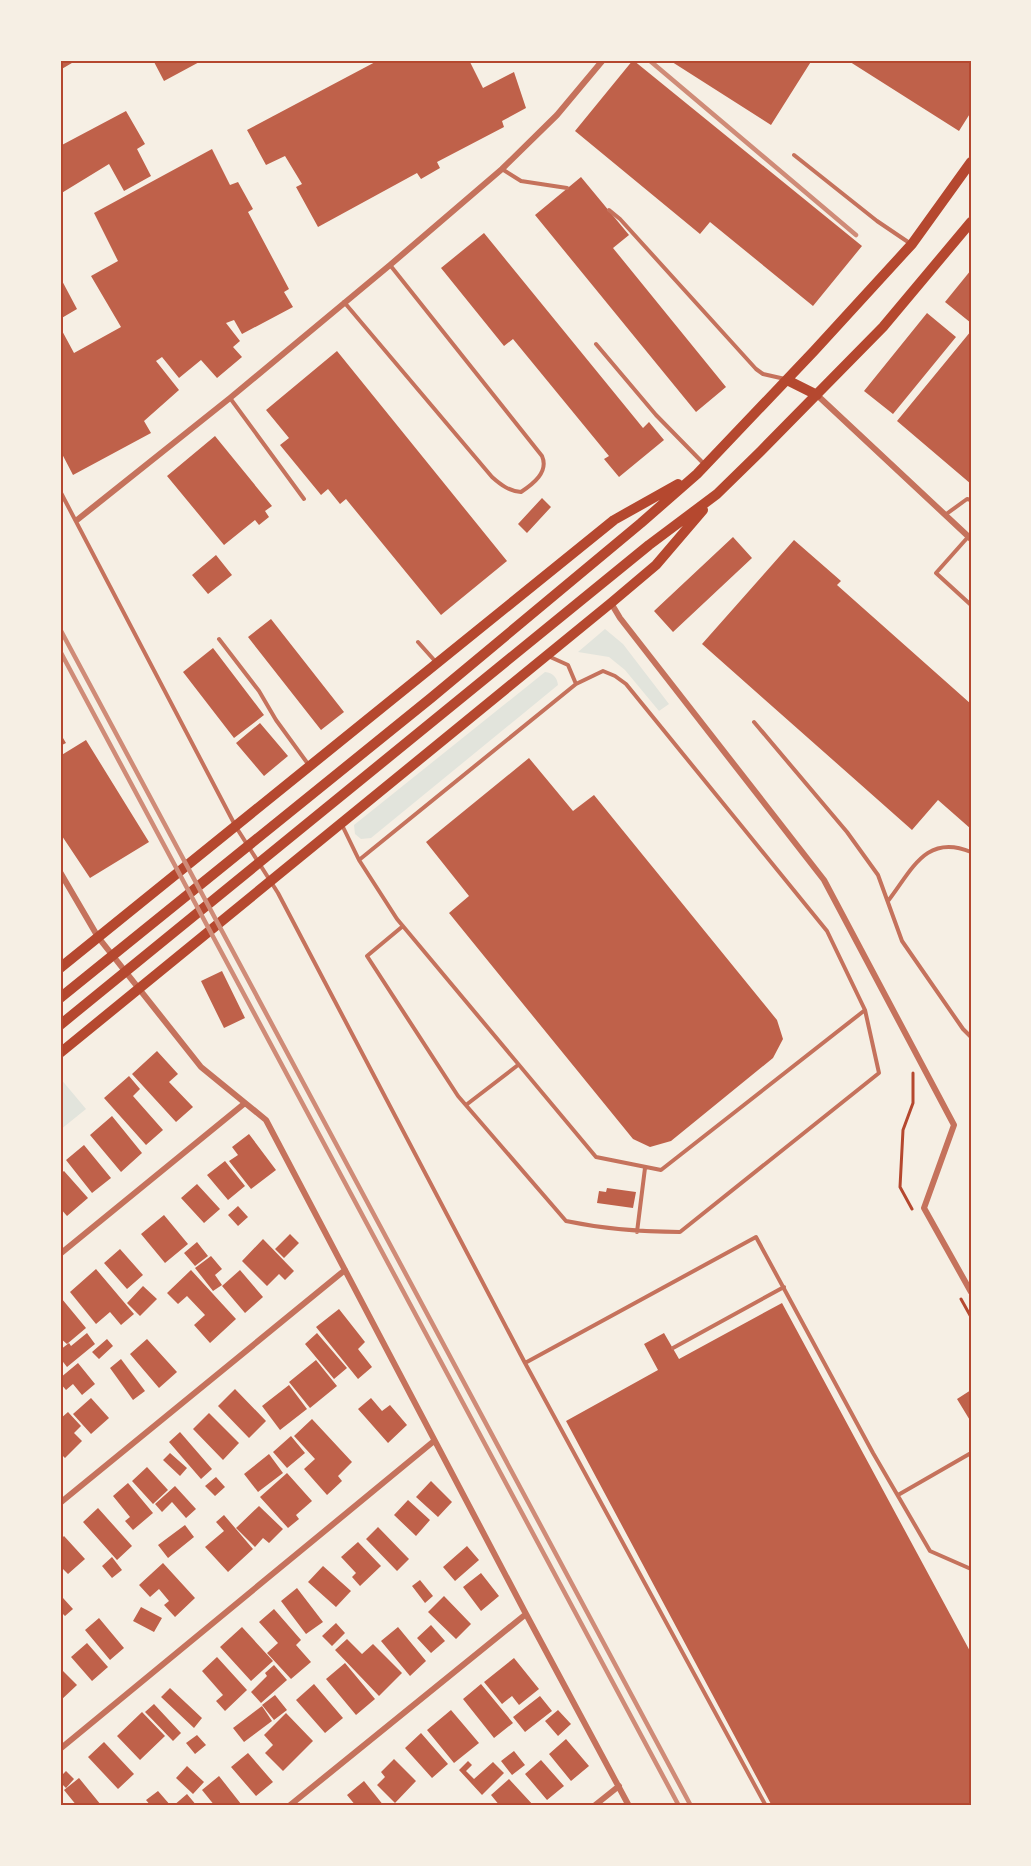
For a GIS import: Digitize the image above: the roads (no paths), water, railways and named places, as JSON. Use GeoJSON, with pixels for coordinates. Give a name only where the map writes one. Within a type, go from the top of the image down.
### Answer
{"type":"FeatureCollection","features":[{"type":"Feature","properties":{"kind":"main road"},"geometry":{"type":"LineString","coordinates":[[60,998],[431,698],[697,474],[912,244],[971,162]]}},
{"type":"Feature","properties":{"kind":"main road"},"geometry":{"type":"LineString","coordinates":[[60,1053],[656,565],[717,494],[883,327],[971,222]]}},
{"type":"Feature","properties":{"kind":"main road"},"geometry":{"type":"LineString","coordinates":[[787,380],[817,395]]}},
{"type":"Feature","properties":{"kind":"main road"},"geometry":{"type":"LineString","coordinates":[[60,968],[614,520],[697,474]]}},
{"type":"Feature","properties":{"kind":"main road"},"geometry":{"type":"LineString","coordinates":[[60,1025],[649,545],[717,494]]}},
{"type":"Feature","properties":{"kind":"street"},"geometry":{"type":"LineString","coordinates":[[76,520],[230,398],[502,169],[557,115],[603,60]]}},
{"type":"Feature","properties":{"kind":"street"},"geometry":{"type":"LineString","coordinates":[[817,395],[970,538]]}},
{"type":"Feature","properties":{"kind":"street"},"geometry":{"type":"LineString","coordinates":[[611,603],[620,618],[824,880],[954,1125],[924,1208],[971,1292]]}},
{"type":"Feature","properties":{"kind":"street"},"geometry":{"type":"LineString","coordinates":[[60,872],[98,938],[201,1066],[266,1120],[629,1806]]}},
{"type":"Feature","properties":{"kind":"street"},"geometry":{"type":"LineString","coordinates":[[60,1254],[245,1103]]}},
{"type":"Feature","properties":{"kind":"street"},"geometry":{"type":"LineString","coordinates":[[60,1503],[345,1270]]}},
{"type":"Feature","properties":{"kind":"street"},"geometry":{"type":"LineString","coordinates":[[60,1749],[434,1441]]}},
{"type":"Feature","properties":{"kind":"street"},"geometry":{"type":"LineString","coordinates":[[289,1806],[526,1614]]}},
{"type":"Feature","properties":{"kind":"street"},"geometry":{"type":"LineString","coordinates":[[594,1806],[619,1786]]}},
{"type":"Feature","properties":{"kind":"lane"},"geometry":{"type":"LineString","coordinates":[[794,155],[877,220],[912,244]]}},
{"type":"Feature","properties":{"kind":"lane"},"geometry":{"type":"LineString","coordinates":[[502,169],[521,181],[567,188]]}},
{"type":"Feature","properties":{"kind":"lane"},"geometry":{"type":"LineString","coordinates":[[609,210],[620,219],[756,369],[764,374],[787,380]]}},
{"type":"Feature","properties":{"kind":"lane"},"geometry":{"type":"LineString","coordinates":[[344,302],[492,477],[502,486],[514,492],[521,492],[528,487],[540,476],[544,462],[542,456],[390,265]]}},
{"type":"Feature","properties":{"kind":"lane"},"geometry":{"type":"LineString","coordinates":[[596,344],[656,415],[705,465]]}},
{"type":"Feature","properties":{"kind":"lane"},"geometry":{"type":"LineString","coordinates":[[230,398],[304,499]]}},
{"type":"Feature","properties":{"kind":"lane"},"geometry":{"type":"LineString","coordinates":[[60,491],[236,827],[271,880],[525,1363],[766,1806]]}},
{"type":"Feature","properties":{"kind":"lane"},"geometry":{"type":"LineString","coordinates":[[945,515],[967,499],[971,500]]}},
{"type":"Feature","properties":{"kind":"lane"},"geometry":{"type":"LineString","coordinates":[[970,538],[936,573],[971,605]]}},
{"type":"Feature","properties":{"kind":"lane"},"geometry":{"type":"LineString","coordinates":[[219,639],[259,691],[276,720],[310,767]]}},
{"type":"Feature","properties":{"kind":"lane"},"geometry":{"type":"LineString","coordinates":[[418,642],[438,664]]}},
{"type":"Feature","properties":{"kind":"lane"},"geometry":{"type":"LineString","coordinates":[[547,655],[568,665],[576,684]]}},
{"type":"Feature","properties":{"kind":"lane"},"geometry":{"type":"LineString","coordinates":[[359,860],[576,684],[603,671],[626,684],[827,930],[865,1010],[879,1073],[680,1232],[637,1232],[566,1221],[466,1105],[367,956],[403,926]]}},
{"type":"Feature","properties":{"kind":"lane"},"geometry":{"type":"LineString","coordinates":[[754,722],[847,832],[878,875],[902,941],[971,1038]]}},
{"type":"Feature","properties":{"kind":"lane"},"geometry":{"type":"LineString","coordinates":[[341,823],[359,860],[403,926],[596,1157],[661,1170],[865,1010]]}},
{"type":"Feature","properties":{"kind":"lane"},"geometry":{"type":"LineString","coordinates":[[888,901],[926,853],[942,845],[960,847],[971,852]]}},
{"type":"Feature","properties":{"kind":"lane"},"geometry":{"type":"LineString","coordinates":[[466,1105],[518,1065]]}},
{"type":"Feature","properties":{"kind":"lane"},"geometry":{"type":"LineString","coordinates":[[637,1232],[645,1168]]}},
{"type":"Feature","properties":{"kind":"lane"},"geometry":{"type":"LineString","coordinates":[[525,1363],[756,1237],[930,1551],[971,1569]]}},
{"type":"Feature","properties":{"kind":"lane"},"geometry":{"type":"LineString","coordinates":[[673,1348],[784,1287]]}},
{"type":"Feature","properties":{"kind":"lane"},"geometry":{"type":"LineString","coordinates":[[898,1496],[971,1453]]}},
{"type":"Feature","properties":{"kind":"railway"},"geometry":{"type":"LineString","coordinates":[[649,60],[856,235]]}},
{"type":"Feature","properties":{"kind":"railway"},"geometry":{"type":"LineString","coordinates":[[60,629],[691,1806]]}},
{"type":"Feature","properties":{"kind":"railway"},"geometry":{"type":"LineString","coordinates":[[60,651],[679,1806]]}}]}
